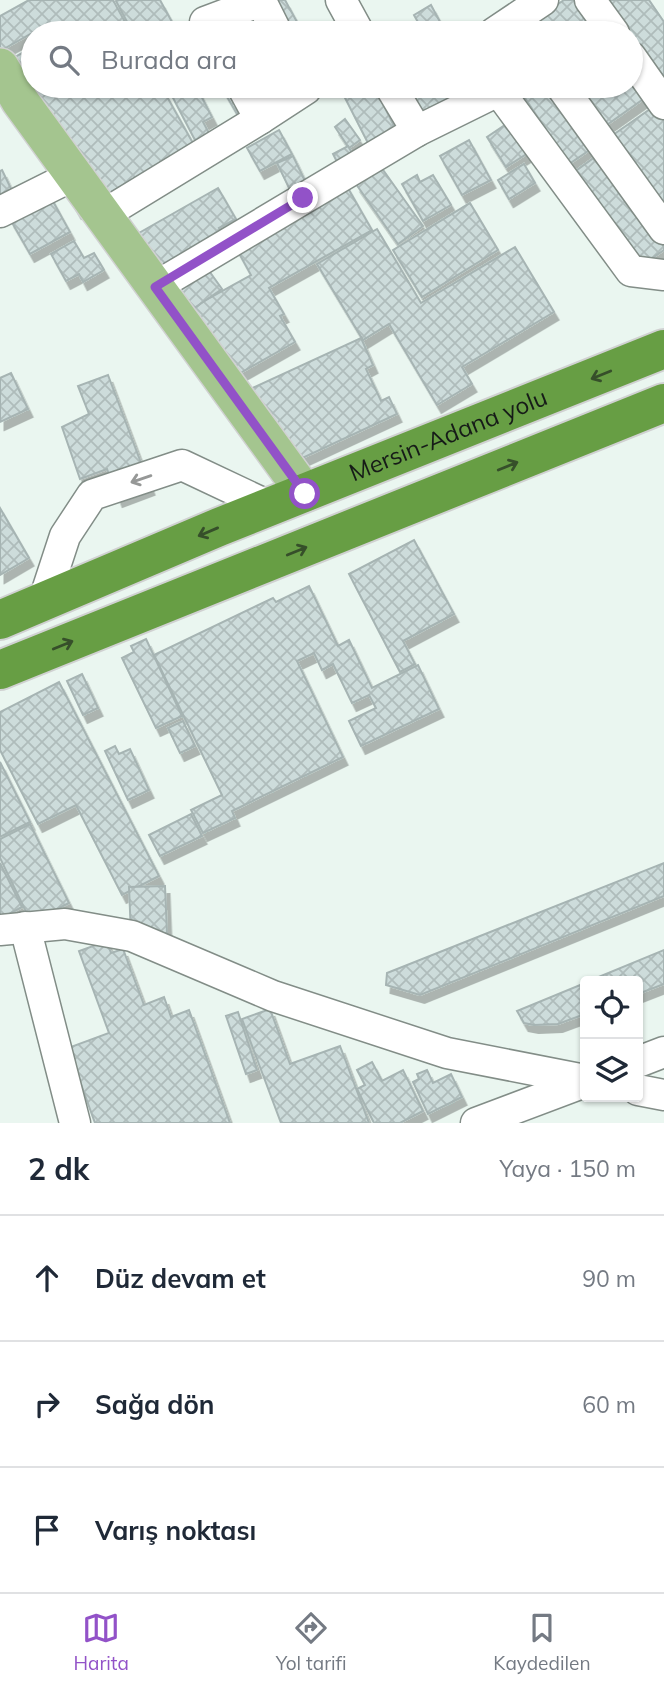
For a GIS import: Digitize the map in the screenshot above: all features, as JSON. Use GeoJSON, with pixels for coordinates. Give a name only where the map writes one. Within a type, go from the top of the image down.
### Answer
{"type":"FeatureCollection","features":[{"type":"Feature","properties":{"kind":"highway","name":"Mersin-Adana yolu"},"geometry":{"type":"LineString","coordinates":[[0,620],[288,500],[664,349]]}},
{"type":"Feature","properties":{"kind":"highway","name":"Mersin-Adana yolu"},"geometry":{"type":"LineString","coordinates":[[0,670],[664,403]]}},
{"type":"Feature","properties":{"kind":"main road"},"geometry":{"type":"LineString","coordinates":[[3,79],[155,287],[288,500]]}},
{"type":"Feature","properties":{"kind":"street"},"geometry":{"type":"LineString","coordinates":[[520,21],[543,0]]}},
{"type":"Feature","properties":{"kind":"street"},"geometry":{"type":"LineString","coordinates":[[590,0],[605,21]]}},
{"type":"Feature","properties":{"kind":"street"},"geometry":{"type":"LineString","coordinates":[[204,18],[261,1],[271,21]]}},
{"type":"Feature","properties":{"kind":"street"},"geometry":{"type":"LineString","coordinates":[[643,74],[664,104]]}},
{"type":"Feature","properties":{"kind":"street"},"geometry":{"type":"LineString","coordinates":[[249,98],[260,119]]}},
{"type":"Feature","properties":{"kind":"street"},"geometry":{"type":"LineString","coordinates":[[103,215],[292,98]]}},
{"type":"Feature","properties":{"kind":"street"},"geometry":{"type":"LineString","coordinates":[[397,98],[417,131]]}},
{"type":"Feature","properties":{"kind":"street"},"geometry":{"type":"LineString","coordinates":[[155,287],[417,131],[478,98]]}},
{"type":"Feature","properties":{"kind":"street"},"geometry":{"type":"LineString","coordinates":[[504,98],[631,271],[664,274]]}},
{"type":"Feature","properties":{"kind":"street"},"geometry":{"type":"LineString","coordinates":[[570,98],[664,229]]}},
{"type":"Feature","properties":{"kind":"street"},"geometry":{"type":"LineString","coordinates":[[0,212],[74,175]]}},
{"type":"Feature","properties":{"kind":"street"},"geometry":{"type":"LineString","coordinates":[[43,603],[65,536],[92,495],[182,465],[288,500]]}},
{"type":"Feature","properties":{"kind":"street"},"geometry":{"type":"LineString","coordinates":[[75,1123],[12,928],[65,924],[132,936],[273,996],[447,1053],[580,1080]]}},
{"type":"Feature","properties":{"kind":"street"},"geometry":{"type":"LineString","coordinates":[[643,1060],[664,1052]]}},
{"type":"Feature","properties":{"kind":"street"},"geometry":{"type":"LineString","coordinates":[[476,1123],[580,1083]]}},
{"type":"Feature","properties":{"kind":"street"},"geometry":{"type":"LineString","coordinates":[[643,1091],[664,1096]]}},
{"type":"Feature","properties":{"kind":"building"},"geometry":{"type":"Polygon","coordinates":[[[29,0],[113,0],[124,21],[21,21],[21,39],[0,51],[0,16],[29,0]]]}},
{"type":"Feature","properties":{"kind":"building"},"geometry":{"type":"Polygon","coordinates":[[[160,0],[171,21],[127,21],[116,1],[160,0]]]}},
{"type":"Feature","properties":{"kind":"building"},"geometry":{"type":"Polygon","coordinates":[[[256,0],[285,0],[296,21],[248,21],[243,13],[256,0]]]}},
{"type":"Feature","properties":{"kind":"building"},"geometry":{"type":"Polygon","coordinates":[[[564,0],[583,0],[598,21],[533,21],[564,0]]]}},
{"type":"Feature","properties":{"kind":"building"},"geometry":{"type":"Polygon","coordinates":[[[603,0],[649,0],[664,22],[664,93],[643,61],[643,21],[617,21],[603,0]]]}},
{"type":"Feature","properties":{"kind":"building"},"geometry":{"type":"Polygon","coordinates":[[[431,5],[440,21],[417,21],[414,15],[431,5]]]}},
{"type":"Feature","properties":{"kind":"building"},"geometry":{"type":"Polygon","coordinates":[[[21,54],[21,98],[168,98],[194,145],[77,211],[9,91],[4,63],[21,54]]]}},
{"type":"Feature","properties":{"kind":"building"},"geometry":{"type":"Polygon","coordinates":[[[643,87],[649,95],[601,129],[583,102],[589,98],[643,98],[643,87]]]}},
{"type":"Feature","properties":{"kind":"building"},"geometry":{"type":"Polygon","coordinates":[[[173,98],[202,98],[212,117],[203,122],[211,137],[197,144],[173,98]]]}},
{"type":"Feature","properties":{"kind":"building"},"geometry":{"type":"Polygon","coordinates":[[[228,98],[266,98],[237,114],[228,98]]]}},
{"type":"Feature","properties":{"kind":"building"},"geometry":{"type":"Polygon","coordinates":[[[345,98],[380,98],[398,134],[370,147],[345,98]]]}},
{"type":"Feature","properties":{"kind":"building"},"geometry":{"type":"Polygon","coordinates":[[[411,98],[457,98],[422,118],[411,98]]]}},
{"type":"Feature","properties":{"kind":"building"},"geometry":{"type":"Polygon","coordinates":[[[525,98],[562,98],[594,147],[569,164],[525,98]]]}},
{"type":"Feature","properties":{"kind":"building"},"geometry":{"type":"Polygon","coordinates":[[[656,105],[664,117],[664,217],[610,137],[656,105]]]}},
{"type":"Feature","properties":{"kind":"building"},"geometry":{"type":"Polygon","coordinates":[[[345,119],[360,140],[349,148],[335,127],[345,119]]]}},
{"type":"Feature","properties":{"kind":"building"},"geometry":{"type":"Polygon","coordinates":[[[508,123],[528,153],[506,167],[487,137],[508,123]]]}},
{"type":"Feature","properties":{"kind":"building"},"geometry":{"type":"Polygon","coordinates":[[[279,130],[292,154],[260,171],[247,148],[279,130]]]}},
{"type":"Feature","properties":{"kind":"building"},"geometry":{"type":"Polygon","coordinates":[[[469,140],[491,180],[462,195],[440,156],[469,140]]]}},
{"type":"Feature","properties":{"kind":"building"},"geometry":{"type":"Polygon","coordinates":[[[348,146],[355,158],[339,166],[333,154],[348,146]]]}},
{"type":"Feature","properties":{"kind":"building"},"geometry":{"type":"Polygon","coordinates":[[[599,154],[664,247],[664,250],[639,267],[573,173],[599,154]]]}},
{"type":"Feature","properties":{"kind":"building"},"geometry":{"type":"Polygon","coordinates":[[[293,156],[306,183],[290,190],[277,163],[293,156]]]}},
{"type":"Feature","properties":{"kind":"building"},"geometry":{"type":"Polygon","coordinates":[[[524,164],[535,183],[509,199],[498,180],[524,164]]]}},
{"type":"Feature","properties":{"kind":"building"},"geometry":{"type":"Polygon","coordinates":[[[381,167],[423,226],[398,244],[356,184],[381,167]]]}},
{"type":"Feature","properties":{"kind":"building"},"geometry":{"type":"Polygon","coordinates":[[[2,170],[14,195],[0,201],[0,171],[2,170]]]}},
{"type":"Feature","properties":{"kind":"building"},"geometry":{"type":"Polygon","coordinates":[[[417,175],[420,182],[433,175],[451,205],[423,221],[402,184],[417,175]]]}},
{"type":"Feature","properties":{"kind":"building"},"geometry":{"type":"Polygon","coordinates":[[[345,183],[372,230],[269,288],[284,314],[280,316],[295,342],[219,385],[179,315],[251,275],[235,246],[345,183]]]}},
{"type":"Feature","properties":{"kind":"building"},"geometry":{"type":"Polygon","coordinates":[[[218,188],[236,219],[219,228],[223,235],[137,282],[116,246],[218,188]]]}},
{"type":"Feature","properties":{"kind":"building"},"geometry":{"type":"Polygon","coordinates":[[[50,196],[70,232],[30,254],[10,219],[50,196]]]}},
{"type":"Feature","properties":{"kind":"building"},"geometry":{"type":"Polygon","coordinates":[[[470,203],[498,250],[422,297],[393,250],[470,203]]]}},
{"type":"Feature","properties":{"kind":"building"},"geometry":{"type":"Polygon","coordinates":[[[377,229],[421,303],[515,247],[554,312],[462,367],[472,384],[437,405],[389,324],[363,340],[317,264],[377,229]]]}},
{"type":"Feature","properties":{"kind":"building"},"geometry":{"type":"Polygon","coordinates":[[[74,241],[84,258],[94,253],[104,270],[83,282],[79,274],[66,281],[51,254],[74,241]]]}},
{"type":"Feature","properties":{"kind":"building"},"geometry":{"type":"Polygon","coordinates":[[[207,268],[222,289],[184,315],[166,289],[207,268]]]}},
{"type":"Feature","properties":{"kind":"building"},"geometry":{"type":"Polygon","coordinates":[[[361,338],[373,365],[366,369],[381,401],[389,397],[397,414],[281,468],[246,391],[361,338]]]}},
{"type":"Feature","properties":{"kind":"building"},"geometry":{"type":"Polygon","coordinates":[[[11,373],[28,409],[0,422],[0,378],[11,373]]]}},
{"type":"Feature","properties":{"kind":"building"},"geometry":{"type":"Polygon","coordinates":[[[108,375],[150,487],[118,499],[107,469],[80,479],[62,427],[89,414],[78,386],[108,375]]]}},
{"type":"Feature","properties":{"kind":"building"},"geometry":{"type":"Polygon","coordinates":[[[0,508],[29,558],[0,575],[0,508]]]}},
{"type":"Feature","properties":{"kind":"building"},"geometry":{"type":"Polygon","coordinates":[[[414,540],[454,614],[403,641],[415,664],[400,672],[349,574],[414,540]]]}},
{"type":"Feature","properties":{"kind":"building"},"geometry":{"type":"Polygon","coordinates":[[[309,586],[338,646],[349,640],[372,688],[418,665],[439,709],[361,746],[349,721],[376,708],[369,695],[352,703],[333,664],[322,670],[314,653],[297,661],[343,757],[232,811],[235,818],[203,833],[191,810],[222,795],[154,655],[273,598],[276,602],[309,586]]]}},
{"type":"Feature","properties":{"kind":"building"},"geometry":{"type":"Polygon","coordinates":[[[146,639],[182,716],[156,728],[122,658],[134,652],[131,646],[146,639]]]}},
{"type":"Feature","properties":{"kind":"building"},"geometry":{"type":"Polygon","coordinates":[[[82,674],[98,708],[83,715],[67,681],[82,674]]]}},
{"type":"Feature","properties":{"kind":"building"},"geometry":{"type":"Polygon","coordinates":[[[59,682],[159,876],[122,895],[76,805],[38,824],[0,750],[0,712],[59,682]]]}},
{"type":"Feature","properties":{"kind":"building"},"geometry":{"type":"Polygon","coordinates":[[[183,721],[195,746],[180,753],[168,728],[183,721]]]}},
{"type":"Feature","properties":{"kind":"building"},"geometry":{"type":"Polygon","coordinates":[[[115,746],[119,754],[130,749],[149,790],[128,800],[105,751],[115,746]]]}},
{"type":"Feature","properties":{"kind":"building"},"geometry":{"type":"Polygon","coordinates":[[[0,762],[30,822],[0,837],[0,762]]]}},
{"type":"Feature","properties":{"kind":"building"},"geometry":{"type":"Polygon","coordinates":[[[191,814],[202,836],[160,856],[149,835],[191,814]]]}},
{"type":"Feature","properties":{"kind":"building"},"geometry":{"type":"Polygon","coordinates":[[[30,824],[69,903],[31,922],[0,858],[0,839],[30,824]]]}},
{"type":"Feature","properties":{"kind":"building"},"geometry":{"type":"Polygon","coordinates":[[[0,863],[22,907],[0,919],[0,863]]]}},
{"type":"Feature","properties":{"kind":"building"},"geometry":{"type":"Polygon","coordinates":[[[664,863],[664,896],[420,995],[386,985],[387,973],[664,863]]]}},
{"type":"Feature","properties":{"kind":"building"},"geometry":{"type":"Polygon","coordinates":[[[165,886],[167,933],[131,935],[129,887],[165,886]]]}},
{"type":"Feature","properties":{"kind":"building"},"geometry":{"type":"Polygon","coordinates":[[[107,941],[111,953],[123,949],[144,1005],[164,997],[171,1017],[189,1010],[230,1123],[95,1123],[68,1048],[109,1033],[79,951],[107,941]]]}},
{"type":"Feature","properties":{"kind":"building"},"geometry":{"type":"Polygon","coordinates":[[[664,950],[664,984],[643,992],[643,976],[601,976],[664,950]]]}},
{"type":"Feature","properties":{"kind":"building"},"geometry":{"type":"Polygon","coordinates":[[[580,985],[580,1016],[558,1024],[534,1025],[524,1023],[517,1011],[580,985]]]}},
{"type":"Feature","properties":{"kind":"building"},"geometry":{"type":"Polygon","coordinates":[[[270,1009],[290,1064],[340,1046],[369,1123],[281,1123],[242,1019],[270,1009]]]}},
{"type":"Feature","properties":{"kind":"building"},"geometry":{"type":"Polygon","coordinates":[[[238,1012],[257,1070],[246,1074],[226,1016],[238,1012]]]}},
{"type":"Feature","properties":{"kind":"building"},"geometry":{"type":"Polygon","coordinates":[[[372,1062],[382,1081],[403,1070],[423,1111],[400,1123],[374,1123],[357,1089],[365,1085],[357,1070],[372,1062]]]}},
{"type":"Feature","properties":{"kind":"building"},"geometry":{"type":"Polygon","coordinates":[[[427,1070],[433,1083],[451,1074],[462,1097],[428,1114],[413,1082],[419,1079],[417,1074],[427,1070]]]}},
{"type":"Feature","properties":{"kind":"route"},"geometry":{"type":"LineString","coordinates":[[303,198],[155,287],[305,494]]}}]}
